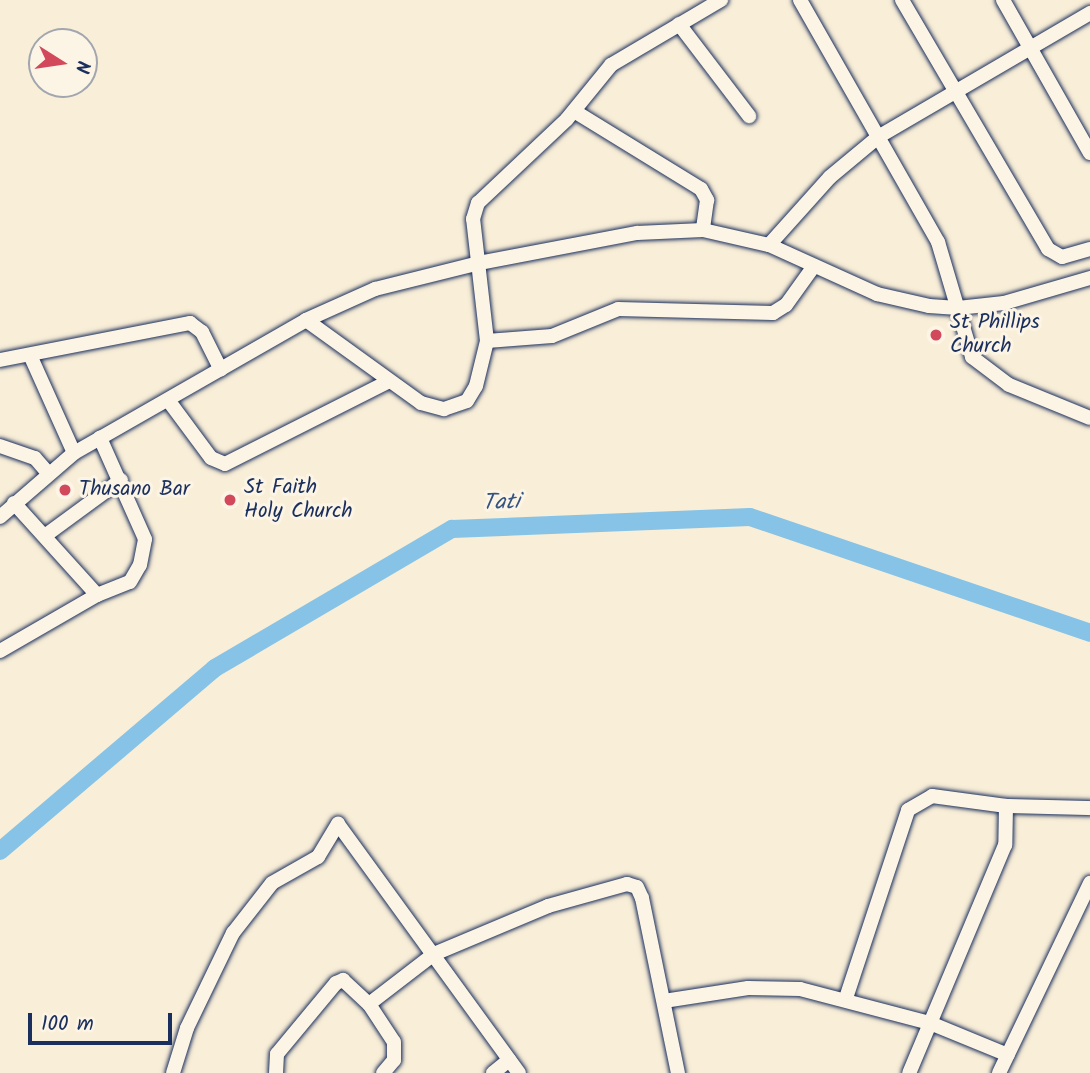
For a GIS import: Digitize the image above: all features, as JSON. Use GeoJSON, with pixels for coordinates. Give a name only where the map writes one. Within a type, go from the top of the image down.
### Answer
{"type":"FeatureCollection","features":[{"type":"Feature","properties":{"kind":"street"},"geometry":{"type":"LineString","coordinates":[[800,0],[938,242],[966,345],[983,369],[1009,385],[1090,418]]}},
{"type":"Feature","properties":{"kind":"street"},"geometry":{"type":"LineString","coordinates":[[902,0],[1048,248],[1062,257],[1090,249]]}},
{"type":"Feature","properties":{"kind":"street"},"geometry":{"type":"LineString","coordinates":[[1003,0],[1090,153]]}},
{"type":"Feature","properties":{"kind":"street"},"geometry":{"type":"LineString","coordinates":[[306,320],[387,382],[434,408],[456,407],[473,394],[487,341],[473,219],[478,203],[574,111],[611,65],[713,2]]}},
{"type":"Feature","properties":{"kind":"street"},"geometry":{"type":"LineString","coordinates":[[769,245],[830,177],[878,137],[1090,13]]}},
{"type":"Feature","properties":{"kind":"street"},"geometry":{"type":"LineString","coordinates":[[679,24],[749,116]]}},
{"type":"Feature","properties":{"kind":"street"},"geometry":{"type":"LineString","coordinates":[[574,111],[701,189],[707,200],[704,230]]}},
{"type":"Feature","properties":{"kind":"street"},"geometry":{"type":"LineString","coordinates":[[0,517],[48,473],[75,453],[306,320],[375,289],[479,263],[637,233],[704,230],[769,245],[877,294],[958,309],[1004,303],[1090,278]]}},
{"type":"Feature","properties":{"kind":"street"},"geometry":{"type":"LineString","coordinates":[[487,341],[552,336],[618,309],[773,313],[786,305],[814,266]]}},
{"type":"Feature","properties":{"kind":"street"},"geometry":{"type":"LineString","coordinates":[[0,360],[190,323],[202,332],[220,370]]}},
{"type":"Feature","properties":{"kind":"street"},"geometry":{"type":"LineString","coordinates":[[30,355],[75,453]]}},
{"type":"Feature","properties":{"kind":"street"},"geometry":{"type":"LineString","coordinates":[[168,400],[211,457],[225,464],[387,382]]}},
{"type":"Feature","properties":{"kind":"street"},"geometry":{"type":"LineString","coordinates":[[0,652],[97,595],[130,582],[145,551],[142,527],[100,438]]}},
{"type":"Feature","properties":{"kind":"street"},"geometry":{"type":"LineString","coordinates":[[0,446],[35,458],[48,473]]}},
{"type":"Feature","properties":{"kind":"street"},"geometry":{"type":"LineString","coordinates":[[46,535],[121,480]]}},
{"type":"Feature","properties":{"kind":"street"},"geometry":{"type":"LineString","coordinates":[[14,503],[46,535],[97,595]]}},
{"type":"Feature","properties":{"kind":"street"},"geometry":{"type":"LineString","coordinates":[[846,998],[908,810],[932,796],[1006,806],[1090,808]]}},
{"type":"Feature","properties":{"kind":"street"},"geometry":{"type":"LineString","coordinates":[[909,1073],[1005,845],[1006,806]]}},
{"type":"Feature","properties":{"kind":"street"},"geometry":{"type":"LineString","coordinates":[[173,1073],[187,1028],[233,933],[272,883],[318,857],[338,824],[519,1073]]}},
{"type":"Feature","properties":{"kind":"street"},"geometry":{"type":"LineString","coordinates":[[999,1073],[1090,883]]}},
{"type":"Feature","properties":{"kind":"street"},"geometry":{"type":"LineString","coordinates":[[369,1004],[435,954],[548,906],[627,884],[636,887],[642,898],[678,1073]]}},
{"type":"Feature","properties":{"kind":"street"},"geometry":{"type":"LineString","coordinates":[[276,1073],[277,1054],[336,983],[350,983],[369,1004],[397,1050],[383,1073]]}},
{"type":"Feature","properties":{"kind":"street"},"geometry":{"type":"LineString","coordinates":[[664,1001],[772,987],[846,998],[930,1023],[1008,1055]]}},
{"type":"Feature","properties":{"kind":"street"},"geometry":{"type":"LineString","coordinates":[[493,1073],[509,1060]]}},
{"type":"Feature","properties":{"kind":"waterway","name":"Tati"},"geometry":{"type":"LineString","coordinates":[[0,851],[215,668],[452,529],[750,517],[1090,633]]}},
{"type":"Feature","properties":{"kind":"place","name":"St Phillips Church"},"geometry":{"type":"Point","coordinates":[936,335]}},
{"type":"Feature","properties":{"kind":"place","name":"Thusano Bar"},"geometry":{"type":"Point","coordinates":[65,490]}},
{"type":"Feature","properties":{"kind":"place","name":"St Faith Holy Church"},"geometry":{"type":"Point","coordinates":[230,500]}}]}
